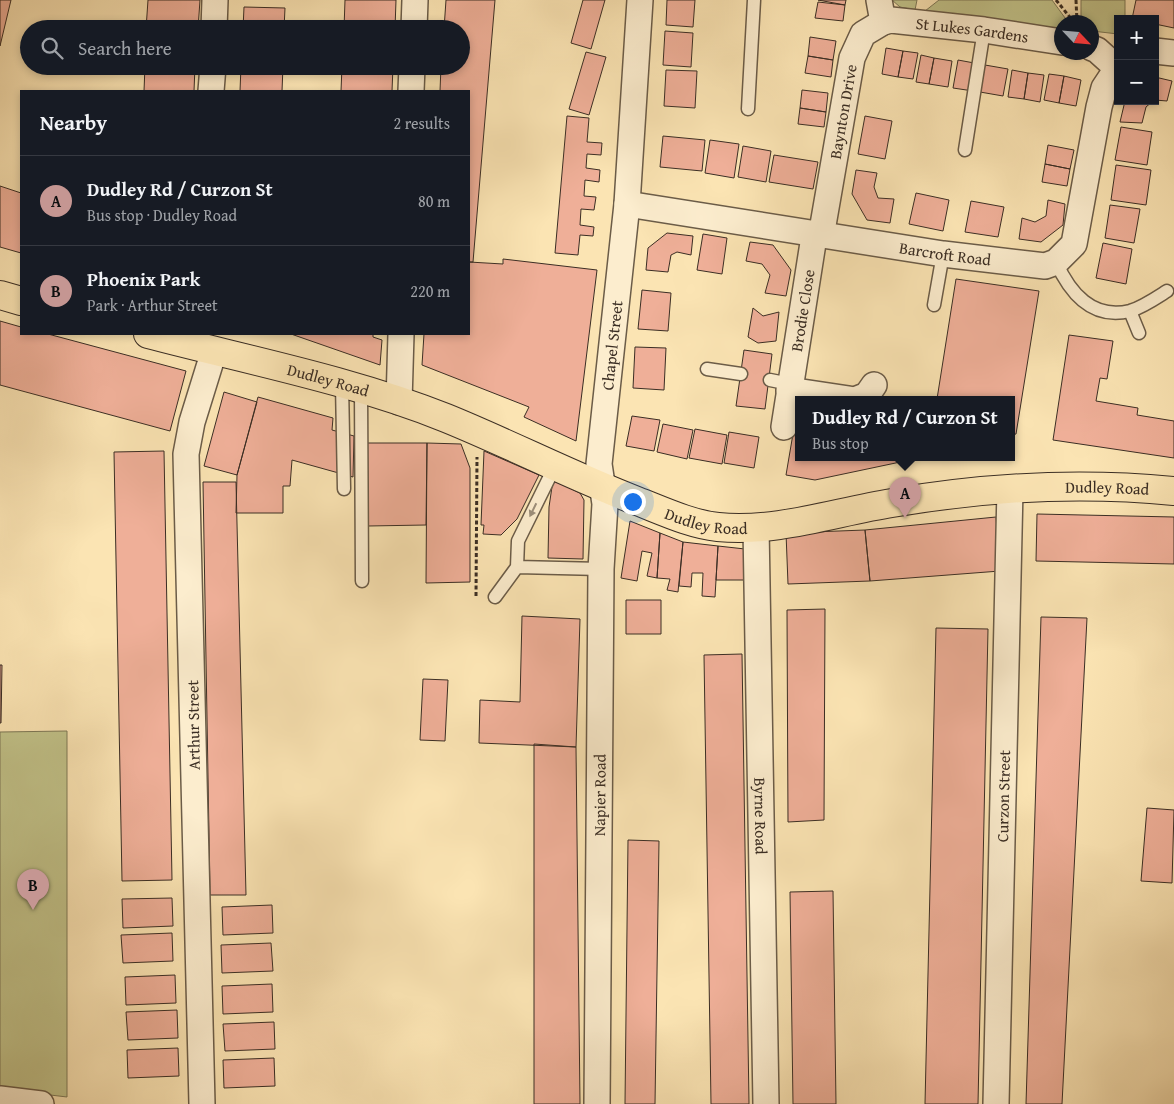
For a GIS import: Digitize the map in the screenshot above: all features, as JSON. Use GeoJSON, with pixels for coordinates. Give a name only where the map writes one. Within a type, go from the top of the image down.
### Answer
{"type":"FeatureCollection","features":[{"type":"Feature","properties":{"kind":"main road"},"geometry":{"type":"LineString","coordinates":[[0,295],[20,301]]}},
{"type":"Feature","properties":{"kind":"main road","name":"Dudley Road"},"geometry":{"type":"LineString","coordinates":[[154,335],[205,344],[399,402],[478,432],[602,487],[698,523],[716,526],[756,527],[892,503],[1010,489],[1138,487],[1174,491]]}},
{"type":"Feature","properties":{"kind":"street"},"geometry":{"type":"LineString","coordinates":[[214,20],[215,0]]}},
{"type":"Feature","properties":{"kind":"street"},"geometry":{"type":"LineString","coordinates":[[414,20],[415,0]]}},
{"type":"Feature","properties":{"kind":"street"},"geometry":{"type":"LineString","coordinates":[[628,204],[640,0]]}},
{"type":"Feature","properties":{"kind":"street","name":"St Lukes Gardens"},"geometry":{"type":"LineString","coordinates":[[881,11],[891,20],[984,30],[1054,41]]}},
{"type":"Feature","properties":{"kind":"street","name":"Baynton Drive"},"geometry":{"type":"LineString","coordinates":[[818,233],[823,225],[854,51],[863,34],[881,11]]}},
{"type":"Feature","properties":{"kind":"street"},"geometry":{"type":"LineString","coordinates":[[1159,51],[1174,53]]}},
{"type":"Feature","properties":{"kind":"street"},"geometry":{"type":"LineString","coordinates":[[1099,53],[1114,65]]}},
{"type":"Feature","properties":{"kind":"street"},"geometry":{"type":"LineString","coordinates":[[1056,262],[1074,244],[1099,107],[1104,88],[1114,73]]}},
{"type":"Feature","properties":{"kind":"street"},"geometry":{"type":"LineString","coordinates":[[211,90],[212,75]]}},
{"type":"Feature","properties":{"kind":"street"},"geometry":{"type":"LineString","coordinates":[[411,90],[412,75]]}},
{"type":"Feature","properties":{"kind":"street","name":"Barcroft Road"},"geometry":{"type":"LineString","coordinates":[[628,204],[943,254],[1045,266],[1056,262]]}},
{"type":"Feature","properties":{"kind":"street","name":"Chapel Street"},"geometry":{"type":"LineString","coordinates":[[602,487],[599,464],[628,204]]}},
{"type":"Feature","properties":{"kind":"street","name":"Brodie Close"},"geometry":{"type":"LineString","coordinates":[[784,426],[783,385],[813,243],[818,233]]}},
{"type":"Feature","properties":{"kind":"street"},"geometry":{"type":"LineString","coordinates":[[399,402],[402,335]]}},
{"type":"Feature","properties":{"kind":"street","name":"Arthur Street"},"geometry":{"type":"LineString","coordinates":[[202,1104],[186,454],[205,344]]}},
{"type":"Feature","properties":{"kind":"street"},"geometry":{"type":"LineString","coordinates":[[783,385],[835,396]]}},
{"type":"Feature","properties":{"kind":"street","name":"Napier Road"},"geometry":{"type":"LineString","coordinates":[[597,1104],[601,569],[605,504],[602,487]]}},
{"type":"Feature","properties":{"kind":"street","name":"Curzon Street"},"geometry":{"type":"LineString","coordinates":[[996,1104],[1010,489]]}},
{"type":"Feature","properties":{"kind":"street","name":"Byrne Road"},"geometry":{"type":"LineString","coordinates":[[756,527],[766,1104]]}},
{"type":"Feature","properties":{"kind":"street"},"geometry":{"type":"LineString","coordinates":[[0,1099],[41,1104]]}},
{"type":"Feature","properties":{"kind":"lane"},"geometry":{"type":"LineString","coordinates":[[748,109],[754,0]]}},
{"type":"Feature","properties":{"kind":"lane"},"geometry":{"type":"LineString","coordinates":[[965,150],[984,30]]}},
{"type":"Feature","properties":{"kind":"lane"},"geometry":{"type":"LineString","coordinates":[[934,305],[943,254]]}},
{"type":"Feature","properties":{"kind":"lane"},"geometry":{"type":"LineString","coordinates":[[1056,262],[1066,284],[1086,303],[1101,310],[1130,311],[1167,291]]}},
{"type":"Feature","properties":{"kind":"lane"},"geometry":{"type":"LineString","coordinates":[[1130,311],[1138,333]]}},
{"type":"Feature","properties":{"kind":"lane"},"geometry":{"type":"LineString","coordinates":[[707,369],[740,374]]}},
{"type":"Feature","properties":{"kind":"lane"},"geometry":{"type":"LineString","coordinates":[[344,489],[352,387]]}},
{"type":"Feature","properties":{"kind":"lane"},"geometry":{"type":"LineString","coordinates":[[352,387],[362,581]]}},
{"type":"Feature","properties":{"kind":"lane"},"geometry":{"type":"LineString","coordinates":[[495,597],[517,567],[518,541],[555,466]]}},
{"type":"Feature","properties":{"kind":"lane"},"geometry":{"type":"LineString","coordinates":[[517,567],[601,569]]}},
{"type":"Feature","properties":{"kind":"path"},"geometry":{"type":"LineString","coordinates":[[1056,0],[1069,15]]}},
{"type":"Feature","properties":{"kind":"path"},"geometry":{"type":"LineString","coordinates":[[1075,15],[1076,0]]}},
{"type":"Feature","properties":{"kind":"path"},"geometry":{"type":"LineString","coordinates":[[476,596],[478,432]]}},
{"type":"Feature","properties":{"kind":"green space"},"geometry":{"type":"Polygon","coordinates":[[[892,0],[917,0],[915,10],[900,7],[892,0]]]}},
{"type":"Feature","properties":{"kind":"green space"},"geometry":{"type":"Polygon","coordinates":[[[939,0],[1052,0],[1063,15],[1054,15],[1054,31],[925,11],[939,0]]]}},
{"type":"Feature","properties":{"kind":"green space"},"geometry":{"type":"Polygon","coordinates":[[[1081,0],[1125,0],[1125,15],[1114,15],[1114,34],[1099,32],[1099,15],[1081,15],[1081,0]]]}},
{"type":"Feature","properties":{"kind":"green space"},"geometry":{"type":"Polygon","coordinates":[[[67,731],[67,1097],[0,1089],[0,732],[67,731]]]}},
{"type":"Feature","properties":{"kind":"building"},"geometry":{"type":"Polygon","coordinates":[[[0,0],[11,0],[0,46],[0,0]]]}},
{"type":"Feature","properties":{"kind":"building"},"geometry":{"type":"Polygon","coordinates":[[[148,0],[200,0],[199,20],[147,20],[148,0]]]}},
{"type":"Feature","properties":{"kind":"building"},"geometry":{"type":"Polygon","coordinates":[[[345,0],[396,0],[395,20],[344,20],[345,0]]]}},
{"type":"Feature","properties":{"kind":"building"},"geometry":{"type":"Polygon","coordinates":[[[446,0],[495,0],[473,262],[470,262],[470,90],[440,90],[441,75],[470,75],[470,20],[445,20],[446,0]]]}},
{"type":"Feature","properties":{"kind":"building"},"geometry":{"type":"Polygon","coordinates":[[[583,0],[605,0],[591,49],[571,43],[583,0]]]}},
{"type":"Feature","properties":{"kind":"building"},"geometry":{"type":"Polygon","coordinates":[[[667,0],[695,0],[693,27],[666,25],[667,0]]]}},
{"type":"Feature","properties":{"kind":"building"},"geometry":{"type":"Polygon","coordinates":[[[818,0],[846,0],[845,5],[818,0]]]}},
{"type":"Feature","properties":{"kind":"building"},"geometry":{"type":"Polygon","coordinates":[[[1136,0],[1174,0],[1174,28],[1159,25],[1159,15],[1133,15],[1136,0]]]}},
{"type":"Feature","properties":{"kind":"building"},"geometry":{"type":"Polygon","coordinates":[[[818,2],[845,5],[843,21],[815,18],[818,2]]]}},
{"type":"Feature","properties":{"kind":"building"},"geometry":{"type":"Polygon","coordinates":[[[244,7],[285,8],[284,20],[243,20],[244,7]]]}},
{"type":"Feature","properties":{"kind":"building"},"geometry":{"type":"Polygon","coordinates":[[[665,31],[693,33],[691,67],[663,65],[665,31]]]}},
{"type":"Feature","properties":{"kind":"building"},"geometry":{"type":"Polygon","coordinates":[[[810,37],[836,41],[833,60],[808,56],[810,37]]]}},
{"type":"Feature","properties":{"kind":"building"},"geometry":{"type":"Polygon","coordinates":[[[886,48],[903,51],[898,77],[882,74],[886,48]]]}},
{"type":"Feature","properties":{"kind":"building"},"geometry":{"type":"Polygon","coordinates":[[[903,51],[918,53],[913,79],[898,77],[903,51]]]}},
{"type":"Feature","properties":{"kind":"building"},"geometry":{"type":"Polygon","coordinates":[[[586,52],[606,57],[589,115],[569,109],[586,52]]]}},
{"type":"Feature","properties":{"kind":"building"},"geometry":{"type":"Polygon","coordinates":[[[921,55],[934,58],[929,84],[916,82],[921,55]]]}},
{"type":"Feature","properties":{"kind":"building"},"geometry":{"type":"Polygon","coordinates":[[[808,56],[833,60],[831,77],[805,73],[808,56]]]}},
{"type":"Feature","properties":{"kind":"building"},"geometry":{"type":"Polygon","coordinates":[[[934,58],[952,61],[948,87],[929,84],[934,58]]]}},
{"type":"Feature","properties":{"kind":"building"},"geometry":{"type":"Polygon","coordinates":[[[958,60],[985,65],[980,92],[953,88],[958,60]]]}},
{"type":"Feature","properties":{"kind":"building"},"geometry":{"type":"Polygon","coordinates":[[[985,65],[1008,69],[1003,96],[980,92],[985,65]]]}},
{"type":"Feature","properties":{"kind":"building"},"geometry":{"type":"Polygon","coordinates":[[[666,70],[697,71],[695,108],[664,106],[666,70]]]}},
{"type":"Feature","properties":{"kind":"building"},"geometry":{"type":"Polygon","coordinates":[[[1012,70],[1028,73],[1024,99],[1008,97],[1012,70]]]}},
{"type":"Feature","properties":{"kind":"building"},"geometry":{"type":"Polygon","coordinates":[[[1028,73],[1044,75],[1040,102],[1024,99],[1028,73]]]}},
{"type":"Feature","properties":{"kind":"building"},"geometry":{"type":"Polygon","coordinates":[[[1049,74],[1064,76],[1059,103],[1044,100],[1049,74]]]}},
{"type":"Feature","properties":{"kind":"building"},"geometry":{"type":"Polygon","coordinates":[[[145,75],[195,75],[194,90],[144,90],[145,75]]]}},
{"type":"Feature","properties":{"kind":"building"},"geometry":{"type":"Polygon","coordinates":[[[241,75],[283,75],[282,90],[240,90],[241,75]]]}},
{"type":"Feature","properties":{"kind":"building"},"geometry":{"type":"Polygon","coordinates":[[[342,75],[393,75],[392,90],[341,90],[342,75]]]}},
{"type":"Feature","properties":{"kind":"building"},"geometry":{"type":"Polygon","coordinates":[[[1064,76],[1081,80],[1076,106],[1059,103],[1064,76]]]}},
{"type":"Feature","properties":{"kind":"building"},"geometry":{"type":"Polygon","coordinates":[[[1159,78],[1172,81],[1167,101],[1159,100],[1159,78]]]}},
{"type":"Feature","properties":{"kind":"building"},"geometry":{"type":"Polygon","coordinates":[[[802,90],[828,93],[826,112],[800,108],[802,90]]]}},
{"type":"Feature","properties":{"kind":"building"},"geometry":{"type":"Polygon","coordinates":[[[1124,105],[1148,105],[1146,107],[1142,123],[1120,122],[1124,105]]]}},
{"type":"Feature","properties":{"kind":"building"},"geometry":{"type":"Polygon","coordinates":[[[800,108],[826,112],[824,127],[798,124],[800,108]]]}},
{"type":"Feature","properties":{"kind":"building"},"geometry":{"type":"Polygon","coordinates":[[[567,116],[589,118],[587,142],[602,143],[601,155],[587,154],[586,168],[600,170],[599,182],[585,180],[584,196],[596,197],[594,210],[581,209],[580,225],[594,227],[593,236],[580,235],[578,255],[555,253],[567,116]]]}},
{"type":"Feature","properties":{"kind":"building"},"geometry":{"type":"Polygon","coordinates":[[[865,116],[892,121],[885,159],[858,154],[865,116]]]}},
{"type":"Feature","properties":{"kind":"building"},"geometry":{"type":"Polygon","coordinates":[[[1121,127],[1152,132],[1147,165],[1115,160],[1121,127]]]}},
{"type":"Feature","properties":{"kind":"building"},"geometry":{"type":"Polygon","coordinates":[[[663,136],[705,140],[702,171],[660,167],[663,136]]]}},
{"type":"Feature","properties":{"kind":"building"},"geometry":{"type":"Polygon","coordinates":[[[710,140],[739,144],[734,178],[705,173],[710,140]]]}},
{"type":"Feature","properties":{"kind":"building"},"geometry":{"type":"Polygon","coordinates":[[[1048,145],[1074,150],[1070,169],[1045,164],[1048,145]]]}},
{"type":"Feature","properties":{"kind":"building"},"geometry":{"type":"Polygon","coordinates":[[[743,146],[771,151],[766,182],[738,177],[743,146]]]}},
{"type":"Feature","properties":{"kind":"building"},"geometry":{"type":"Polygon","coordinates":[[[774,155],[818,162],[813,189],[769,182],[774,155]]]}},
{"type":"Feature","properties":{"kind":"building"},"geometry":{"type":"Polygon","coordinates":[[[1045,164],[1070,169],[1067,186],[1042,182],[1045,164]]]}},
{"type":"Feature","properties":{"kind":"building"},"geometry":{"type":"Polygon","coordinates":[[[1116,165],[1151,170],[1146,205],[1111,200],[1116,165]]]}},
{"type":"Feature","properties":{"kind":"building"},"geometry":{"type":"Polygon","coordinates":[[[856,170],[877,173],[874,187],[878,198],[894,199],[890,223],[867,220],[852,194],[856,170]]]}},
{"type":"Feature","properties":{"kind":"building"},"geometry":{"type":"Polygon","coordinates":[[[0,186],[20,193],[20,253],[0,247],[0,186]]]}},
{"type":"Feature","properties":{"kind":"building"},"geometry":{"type":"Polygon","coordinates":[[[916,193],[949,200],[943,231],[909,224],[916,193]]]}},
{"type":"Feature","properties":{"kind":"building"},"geometry":{"type":"Polygon","coordinates":[[[1048,200],[1065,204],[1063,225],[1041,242],[1019,239],[1022,218],[1035,222],[1046,216],[1048,200]]]}},
{"type":"Feature","properties":{"kind":"building"},"geometry":{"type":"Polygon","coordinates":[[[971,201],[1004,207],[998,237],[965,232],[971,201]]]}},
{"type":"Feature","properties":{"kind":"building"},"geometry":{"type":"Polygon","coordinates":[[[1110,205],[1140,209],[1134,243],[1105,238],[1110,205]]]}},
{"type":"Feature","properties":{"kind":"building"},"geometry":{"type":"Polygon","coordinates":[[[667,233],[693,236],[691,255],[677,252],[671,255],[668,272],[646,270],[648,248],[667,233]]]}},
{"type":"Feature","properties":{"kind":"building"},"geometry":{"type":"Polygon","coordinates":[[[703,234],[727,238],[722,274],[697,270],[703,234]]]}},
{"type":"Feature","properties":{"kind":"building"},"geometry":{"type":"Polygon","coordinates":[[[750,242],[773,245],[791,270],[786,296],[765,293],[770,275],[762,264],[746,261],[750,242]]]}},
{"type":"Feature","properties":{"kind":"building"},"geometry":{"type":"Polygon","coordinates":[[[1103,243],[1132,249],[1126,284],[1096,278],[1103,243]]]}},
{"type":"Feature","properties":{"kind":"building"},"geometry":{"type":"Polygon","coordinates":[[[503,259],[597,270],[576,441],[524,417],[529,407],[422,365],[424,335],[470,335],[470,262],[503,264],[503,259]]]}},
{"type":"Feature","properties":{"kind":"building"},"geometry":{"type":"Polygon","coordinates":[[[956,279],[1039,291],[1016,434],[1015,396],[937,396],[956,279]]]}},
{"type":"Feature","properties":{"kind":"building"},"geometry":{"type":"Polygon","coordinates":[[[642,290],[671,293],[668,331],[638,329],[642,290]]]}},
{"type":"Feature","properties":{"kind":"building"},"geometry":{"type":"Polygon","coordinates":[[[753,308],[763,316],[779,312],[776,341],[758,343],[748,337],[753,308]]]}},
{"type":"Feature","properties":{"kind":"building"},"geometry":{"type":"Polygon","coordinates":[[[0,321],[20,327],[20,335],[52,335],[186,371],[170,431],[0,385],[0,321]]]}},
{"type":"Feature","properties":{"kind":"building"},"geometry":{"type":"Polygon","coordinates":[[[294,335],[373,335],[373,337],[382,340],[380,365],[294,335]]]}},
{"type":"Feature","properties":{"kind":"building"},"geometry":{"type":"Polygon","coordinates":[[[1069,335],[1113,341],[1107,379],[1100,378],[1096,401],[1138,408],[1137,415],[1174,421],[1174,458],[1053,440],[1069,335]]]}},
{"type":"Feature","properties":{"kind":"building"},"geometry":{"type":"Polygon","coordinates":[[[635,347],[666,348],[664,390],[633,388],[635,347]]]}},
{"type":"Feature","properties":{"kind":"building"},"geometry":{"type":"Polygon","coordinates":[[[744,350],[772,354],[765,409],[736,406],[744,350]]]}},
{"type":"Feature","properties":{"kind":"building"},"geometry":{"type":"Polygon","coordinates":[[[224,392],[257,402],[237,475],[204,466],[224,392]]]}},
{"type":"Feature","properties":{"kind":"building"},"geometry":{"type":"Polygon","coordinates":[[[258,397],[333,418],[332,430],[354,436],[353,477],[292,460],[290,486],[283,486],[283,513],[236,513],[237,475],[258,397]]]}},
{"type":"Feature","properties":{"kind":"building"},"geometry":{"type":"Polygon","coordinates":[[[632,416],[660,420],[654,451],[626,446],[632,416]]]}},
{"type":"Feature","properties":{"kind":"building"},"geometry":{"type":"Polygon","coordinates":[[[663,424],[693,430],[687,459],[657,452],[663,424]]]}},
{"type":"Feature","properties":{"kind":"building"},"geometry":{"type":"Polygon","coordinates":[[[794,428],[795,461],[905,461],[815,480],[786,475],[794,428]]]}},
{"type":"Feature","properties":{"kind":"building"},"geometry":{"type":"Polygon","coordinates":[[[695,429],[727,435],[722,464],[689,458],[695,429]]]}},
{"type":"Feature","properties":{"kind":"building"},"geometry":{"type":"Polygon","coordinates":[[[729,432],[759,437],[754,468],[724,463],[729,432]]]}},
{"type":"Feature","properties":{"kind":"building"},"geometry":{"type":"Polygon","coordinates":[[[367,443],[427,443],[426,525],[368,526],[367,443]]]}},
{"type":"Feature","properties":{"kind":"building"},"geometry":{"type":"Polygon","coordinates":[[[427,443],[461,444],[470,468],[470,582],[426,583],[427,443]]]}},
{"type":"Feature","properties":{"kind":"building"},"geometry":{"type":"Polygon","coordinates":[[[164,451],[172,880],[122,881],[114,452],[164,451]]]}},
{"type":"Feature","properties":{"kind":"building"},"geometry":{"type":"Polygon","coordinates":[[[484,451],[539,475],[517,519],[501,535],[483,534],[484,525],[481,525],[484,451]]]}},
{"type":"Feature","properties":{"kind":"building"},"geometry":{"type":"Polygon","coordinates":[[[553,480],[580,493],[584,500],[583,559],[548,558],[549,507],[553,480]]]}},
{"type":"Feature","properties":{"kind":"building"},"geometry":{"type":"Polygon","coordinates":[[[203,482],[236,482],[246,895],[210,895],[203,482]]]}},
{"type":"Feature","properties":{"kind":"building"},"geometry":{"type":"Polygon","coordinates":[[[1037,514],[1174,517],[1174,564],[1036,561],[1037,514]]]}},
{"type":"Feature","properties":{"kind":"building"},"geometry":{"type":"Polygon","coordinates":[[[996,517],[1000,571],[870,581],[865,530],[996,517]]]}},
{"type":"Feature","properties":{"kind":"building"},"geometry":{"type":"Polygon","coordinates":[[[630,521],[660,533],[657,578],[647,576],[652,553],[642,551],[637,581],[621,578],[630,521]]]}},
{"type":"Feature","properties":{"kind":"building"},"geometry":{"type":"Polygon","coordinates":[[[865,530],[870,581],[788,584],[786,533],[865,530]]]}},
{"type":"Feature","properties":{"kind":"building"},"geometry":{"type":"Polygon","coordinates":[[[660,533],[683,542],[678,592],[667,590],[670,579],[657,578],[660,533]]]}},
{"type":"Feature","properties":{"kind":"building"},"geometry":{"type":"Polygon","coordinates":[[[683,542],[718,546],[715,597],[702,596],[703,573],[692,573],[691,587],[679,586],[683,542]]]}},
{"type":"Feature","properties":{"kind":"building"},"geometry":{"type":"Polygon","coordinates":[[[718,546],[745,549],[746,580],[716,580],[718,546]]]}},
{"type":"Feature","properties":{"kind":"building"},"geometry":{"type":"Polygon","coordinates":[[[626,600],[661,600],[661,634],[626,634],[626,600]]]}},
{"type":"Feature","properties":{"kind":"building"},"geometry":{"type":"Polygon","coordinates":[[[825,609],[824,820],[788,822],[787,610],[825,609]]]}},
{"type":"Feature","properties":{"kind":"building"},"geometry":{"type":"Polygon","coordinates":[[[522,616],[580,619],[576,747],[479,743],[480,700],[520,702],[522,616]]]}},
{"type":"Feature","properties":{"kind":"building"},"geometry":{"type":"Polygon","coordinates":[[[1041,617],[1087,618],[1062,1104],[1026,1104],[1041,617]]]}},
{"type":"Feature","properties":{"kind":"building"},"geometry":{"type":"Polygon","coordinates":[[[936,628],[988,629],[978,1104],[925,1104],[936,628]]]}},
{"type":"Feature","properties":{"kind":"building"},"geometry":{"type":"Polygon","coordinates":[[[742,654],[749,1104],[711,1104],[704,655],[742,654]]]}},
{"type":"Feature","properties":{"kind":"building"},"geometry":{"type":"Polygon","coordinates":[[[0,665],[2,665],[1,723],[0,723],[0,665]]]}},
{"type":"Feature","properties":{"kind":"building"},"geometry":{"type":"Polygon","coordinates":[[[423,679],[448,680],[445,741],[420,740],[423,679]]]}},
{"type":"Feature","properties":{"kind":"building"},"geometry":{"type":"Polygon","coordinates":[[[534,744],[576,747],[580,1104],[534,1104],[534,744]]]}},
{"type":"Feature","properties":{"kind":"building"},"geometry":{"type":"Polygon","coordinates":[[[1147,808],[1174,810],[1172,883],[1141,881],[1147,808]]]}},
{"type":"Feature","properties":{"kind":"building"},"geometry":{"type":"Polygon","coordinates":[[[628,840],[659,841],[655,1104],[625,1104],[628,840]]]}},
{"type":"Feature","properties":{"kind":"building"},"geometry":{"type":"Polygon","coordinates":[[[833,891],[836,1104],[793,1104],[790,892],[833,891]]]}},
{"type":"Feature","properties":{"kind":"building"},"geometry":{"type":"Polygon","coordinates":[[[172,898],[173,926],[123,928],[122,899],[172,898]]]}},
{"type":"Feature","properties":{"kind":"building"},"geometry":{"type":"Polygon","coordinates":[[[272,905],[273,933],[223,935],[222,907],[272,905]]]}},
{"type":"Feature","properties":{"kind":"building"},"geometry":{"type":"Polygon","coordinates":[[[172,933],[173,961],[123,963],[121,935],[172,933]]]}},
{"type":"Feature","properties":{"kind":"building"},"geometry":{"type":"Polygon","coordinates":[[[271,943],[273,971],[222,973],[221,945],[271,943]]]}},
{"type":"Feature","properties":{"kind":"building"},"geometry":{"type":"Polygon","coordinates":[[[175,975],[176,1003],[126,1005],[125,977],[175,975]]]}},
{"type":"Feature","properties":{"kind":"building"},"geometry":{"type":"Polygon","coordinates":[[[272,984],[273,1012],[223,1014],[222,986],[272,984]]]}},
{"type":"Feature","properties":{"kind":"building"},"geometry":{"type":"Polygon","coordinates":[[[177,1010],[178,1038],[128,1040],[126,1012],[177,1010]]]}},
{"type":"Feature","properties":{"kind":"building"},"geometry":{"type":"Polygon","coordinates":[[[274,1022],[275,1049],[225,1051],[223,1024],[274,1022]]]}},
{"type":"Feature","properties":{"kind":"building"},"geometry":{"type":"Polygon","coordinates":[[[178,1048],[179,1076],[128,1078],[127,1050],[178,1048]]]}},
{"type":"Feature","properties":{"kind":"building"},"geometry":{"type":"Polygon","coordinates":[[[274,1058],[275,1086],[224,1088],[223,1060],[274,1058]]]}},
{"type":"Feature","properties":{"kind":"place","name":"Dudley Rd / Curzon St"},"geometry":{"type":"Point","coordinates":[905,518]}},
{"type":"Feature","properties":{"kind":"place","name":"Phoenix Park"},"geometry":{"type":"Point","coordinates":[33,910]}}]}
